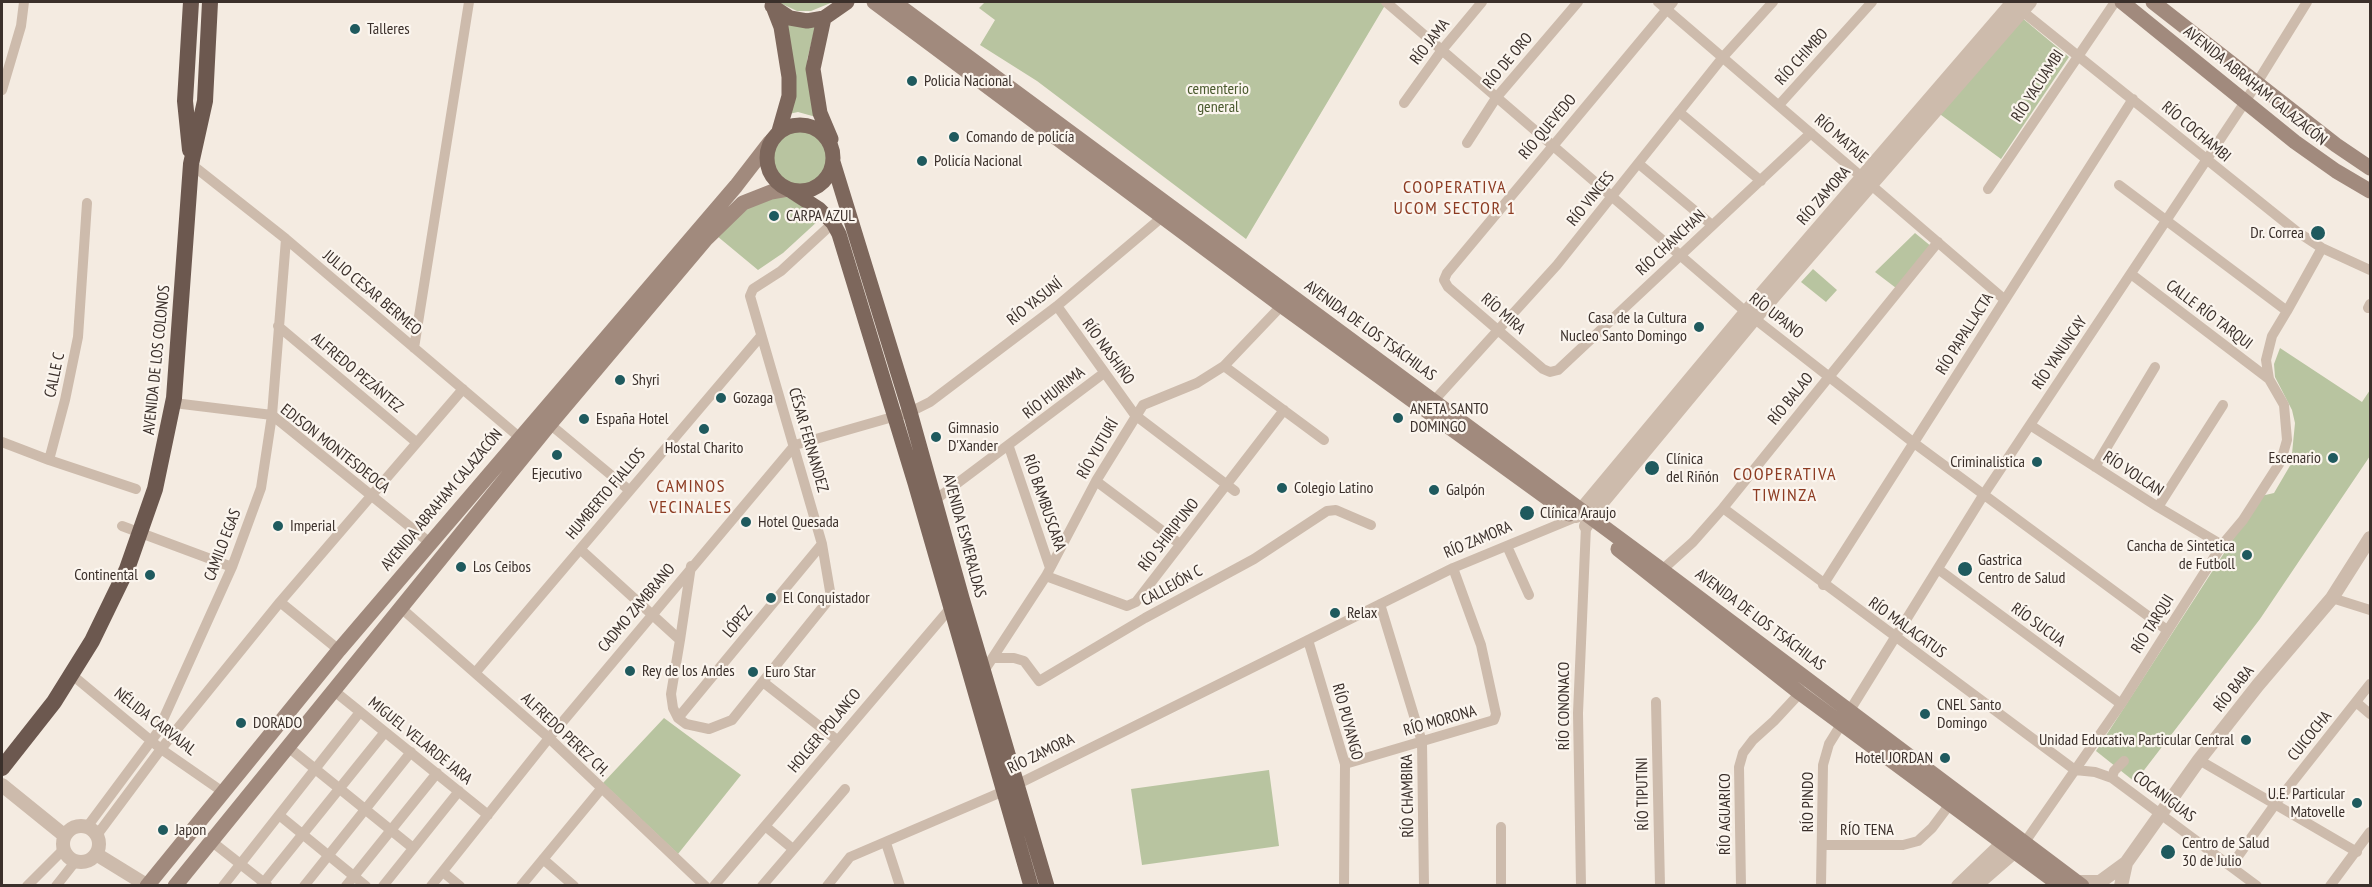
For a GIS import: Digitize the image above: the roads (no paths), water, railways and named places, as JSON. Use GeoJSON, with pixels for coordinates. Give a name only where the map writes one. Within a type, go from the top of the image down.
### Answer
{"type":"FeatureCollection","features":[{"type":"Feature","properties":{"kind":"highway","name":"AVENIDA DE LOS COLONOS"},"geometry":{"type":"LineString","coordinates":[[191,2],[185,101],[191,164]]}},
{"type":"Feature","properties":{"kind":"highway","name":"AVENIDA DE LOS COLONOS"},"geometry":{"type":"LineString","coordinates":[[2,768],[54,702],[111,606],[141,533],[161,467],[174,403],[191,164],[205,101],[210,2]]}},
{"type":"Feature","properties":{"kind":"main road","name":"AVENIDA DE LOS TSÁCHILAS"},"geometry":{"type":"LineString","coordinates":[[874,2],[1168,212]]}},
{"type":"Feature","properties":{"kind":"main road","name":"AVENIDA DE LOS TSÁCHILAS"},"geometry":{"type":"LineString","coordinates":[[894,2],[1168,212],[1583,518],[1800,693],[1847,718]]}},
{"type":"Feature","properties":{"kind":"main road","name":"AVENIDA ABRAHAM CALAZACÓN"},"geometry":{"type":"LineString","coordinates":[[2122,2],[2319,160],[2370,191]]}},
{"type":"Feature","properties":{"kind":"main road","name":"AVENIDA ABRAHAM CALAZACÓN"},"geometry":{"type":"LineString","coordinates":[[2153,2],[2256,84],[2370,168]]}},
{"type":"Feature","properties":{"kind":"main road"},"geometry":{"type":"LineString","coordinates":[[771,5],[798,19],[824,18],[849,3]]}},
{"type":"Feature","properties":{"kind":"main road","name":"AVENIDA ABRAHAM CALAZACÓN"},"geometry":{"type":"LineString","coordinates":[[175,885],[531,447],[545,419],[775,136],[789,96],[789,77],[781,27],[771,5]]}},
{"type":"Feature","properties":{"kind":"main road","name":"AVENIDA ESMERALDAS"},"geometry":{"type":"LineString","coordinates":[[824,18],[813,69],[820,113],[830,133],[833,156],[903,414],[1010,788],[1047,885]]}},
{"type":"Feature","properties":{"kind":"main road"},"geometry":{"type":"LineString","coordinates":[[800,124],[821,131],[833,156],[829,174],[812,189],[788,189],[771,175],[767,164],[775,136],[800,124]]}},
{"type":"Feature","properties":{"kind":"main road","name":"AVENIDA ABRAHAM CALAZACÓN"},"geometry":{"type":"LineString","coordinates":[[147,885],[339,650],[519,437],[545,419],[725,218],[742,203],[757,196],[788,189]]}},
{"type":"Feature","properties":{"kind":"main road","name":"AVENIDA ESMERALDAS"},"geometry":{"type":"LineString","coordinates":[[788,189],[819,209],[833,223],[935,500],[956,603],[988,665],[1010,788],[1031,885]]}},
{"type":"Feature","properties":{"kind":"main road","name":"AVENIDA DE LOS TSÁCHILAS"},"geometry":{"type":"LineString","coordinates":[[1583,518],[1662,570],[1847,718],[2014,842],[2079,884]]}},
{"type":"Feature","properties":{"kind":"main road","name":"AVENIDA DE LOS TSÁCHILAS"},"geometry":{"type":"LineString","coordinates":[[2014,842],[2061,885]]}},
{"type":"Feature","properties":{"kind":"street"},"geometry":{"type":"LineString","coordinates":[[2,86],[21,26],[24,2]]}},
{"type":"Feature","properties":{"kind":"street"},"geometry":{"type":"LineString","coordinates":[[414,348],[469,2]]}},
{"type":"Feature","properties":{"kind":"street","name":"RÍO UPANO"},"geometry":{"type":"LineString","coordinates":[[1386,2],[1750,315],[1914,443],[2167,630]]}},
{"type":"Feature","properties":{"kind":"street","name":"RÍO JAMA"},"geometry":{"type":"LineString","coordinates":[[1404,103],[1442,50],[1482,2]]}},
{"type":"Feature","properties":{"kind":"street","name":"RÍO DE ORO"},"geometry":{"type":"LineString","coordinates":[[1467,143],[1496,98],[1578,2]]}},
{"type":"Feature","properties":{"kind":"street","name":"RÍO VINCES"},"geometry":{"type":"LineString","coordinates":[[1430,405],[1557,265],[1640,164],[1723,57],[1773,2]]}},
{"type":"Feature","properties":{"kind":"street","name":"RÍO CHIMBO"},"geometry":{"type":"LineString","coordinates":[[1779,105],[1872,2]]}},
{"type":"Feature","properties":{"kind":"street","name":"RÍO YACUAMBI"},"geometry":{"type":"LineString","coordinates":[[1988,189],[2077,54],[2115,2]]}},
{"type":"Feature","properties":{"kind":"street","name":"RÍO YANUNCAY"},"geometry":{"type":"LineString","coordinates":[[1847,718],[1984,494],[2207,160],[2307,2]]}},
{"type":"Feature","properties":{"kind":"street","name":"RÍO MATAJE"},"geometry":{"type":"LineString","coordinates":[[1666,4],[1723,57],[2005,300]]}},
{"type":"Feature","properties":{"kind":"street","name":"RÍO QUEVEDO"},"geometry":{"type":"LineString","coordinates":[[1447,273],[1666,4]]}},
{"type":"Feature","properties":{"kind":"street","name":"RÍO COCHAMBI"},"geometry":{"type":"LineString","coordinates":[[2019,4],[2268,210],[2322,248],[2370,270]]}},
{"type":"Feature","properties":{"kind":"street","name":"RÍO ZAMORA"},"geometry":{"type":"LineString","coordinates":[[827,885],[850,857],[1010,788],[1453,568],[1583,518],[1750,315],[2019,4]]}},
{"type":"Feature","properties":{"kind":"street","name":"RÍO PAPALLACTA"},"geometry":{"type":"LineString","coordinates":[[1823,585],[2133,99]]}},
{"type":"Feature","properties":{"kind":"street"},"geometry":{"type":"LineString","coordinates":[[1679,112],[1761,181]]}},
{"type":"Feature","properties":{"kind":"street","name":"RÍO CHANCHAN"},"geometry":{"type":"LineString","coordinates":[[1550,372],[1562,366],[1811,133]]}},
{"type":"Feature","properties":{"kind":"street","name":"JULIO CESAR BERMEO"},"geometry":{"type":"LineString","coordinates":[[191,164],[286,239],[531,447]]}},
{"type":"Feature","properties":{"kind":"street"},"geometry":{"type":"LineString","coordinates":[[1640,164],[1712,225]]}},
{"type":"Feature","properties":{"kind":"street"},"geometry":{"type":"LineString","coordinates":[[2119,185],[2287,311]]}},
{"type":"Feature","properties":{"kind":"street","name":"CALLE C"},"geometry":{"type":"LineString","coordinates":[[49,460],[65,400],[78,337],[87,203]]}},
{"type":"Feature","properties":{"kind":"street","name":"RÍO YASUNÍ"},"geometry":{"type":"LineString","coordinates":[[903,414],[930,402],[1057,306],[1168,212]]}},
{"type":"Feature","properties":{"kind":"street","name":"CÉSAR FERNANDEZ"},"geometry":{"type":"LineString","coordinates":[[763,682],[831,597],[822,544],[795,445],[761,336],[752,293],[833,223]]}},
{"type":"Feature","properties":{"kind":"street","name":"CAMILO EGAS"},"geometry":{"type":"LineString","coordinates":[[156,745],[232,567],[261,488],[272,415],[286,239]]}},
{"type":"Feature","properties":{"kind":"street","name":"RÍO BALAO"},"geometry":{"type":"LineString","coordinates":[[1662,570],[1693,542],[1723,508],[1938,242]]}},
{"type":"Feature","properties":{"kind":"street","name":"RÍO TARQUI"},"geometry":{"type":"LineString","coordinates":[[2014,842],[2075,770],[2121,704],[2222,545],[2281,462],[2285,450],[2287,428],[2284,405],[2269,379],[2266,360],[2269,344],[2322,248]]}},
{"type":"Feature","properties":{"kind":"street","name":"RÍO MIRA"},"geometry":{"type":"LineString","coordinates":[[1447,273],[1444,280],[1448,287],[1537,364],[1550,372]]}},
{"type":"Feature","properties":{"kind":"street","name":"CALLE RÍO TARQUI"},"geometry":{"type":"LineString","coordinates":[[2131,274],[2269,379]]}},
{"type":"Feature","properties":{"kind":"street","name":"RÍO YUTURÍ"},"geometry":{"type":"LineString","coordinates":[[988,665],[1048,572],[1096,482],[1143,405],[1197,383],[1224,366],[1287,301]]}},
{"type":"Feature","properties":{"kind":"street","name":"RÍO NASHIÑO"},"geometry":{"type":"LineString","coordinates":[[1057,306],[1135,415],[1230,486]]}},
{"type":"Feature","properties":{"kind":"street","name":"ALFREDO PEZÁNTEZ"},"geometry":{"type":"LineString","coordinates":[[278,326],[416,442]]}},
{"type":"Feature","properties":{"kind":"street","name":"HUMBERTO FIALLOS"},"geometry":{"type":"LineString","coordinates":[[475,673],[761,336]]}},
{"type":"Feature","properties":{"kind":"street"},"geometry":{"type":"LineString","coordinates":[[1224,366],[1324,440]]}},
{"type":"Feature","properties":{"kind":"street"},"geometry":{"type":"LineString","coordinates":[[2095,467],[2155,367]]}},
{"type":"Feature","properties":{"kind":"street","name":"RÍO HUIRIMA"},"geometry":{"type":"LineString","coordinates":[[935,500],[1009,447],[1104,373]]}},
{"type":"Feature","properties":{"kind":"street","name":"CAMILO EGAS"},"geometry":{"type":"LineString","coordinates":[[92,831],[156,745],[463,389]]}},
{"type":"Feature","properties":{"kind":"street","name":"EDISON MONTESDEOCA"},"geometry":{"type":"LineString","coordinates":[[174,403],[272,415],[430,543]]}},
{"type":"Feature","properties":{"kind":"street"},"geometry":{"type":"LineString","coordinates":[[2158,507],[2223,405]]}},
{"type":"Feature","properties":{"kind":"street","name":"RÍO SHIRIPUNO"},"geometry":{"type":"LineString","coordinates":[[1048,572],[1127,606],[1132,605],[1230,486],[1284,410]]}},
{"type":"Feature","properties":{"kind":"street"},"geometry":{"type":"LineString","coordinates":[[795,445],[903,414]]}},
{"type":"Feature","properties":{"kind":"street"},"geometry":{"type":"LineString","coordinates":[[545,419],[629,490]]}},
{"type":"Feature","properties":{"kind":"street","name":"RÍO VOLCAN"},"geometry":{"type":"LineString","coordinates":[[2030,425],[2222,545]]}},
{"type":"Feature","properties":{"kind":"street"},"geometry":{"type":"LineString","coordinates":[[2,441],[49,460],[136,489]]}},
{"type":"Feature","properties":{"kind":"street","name":"CADMO ZAMBRANO"},"geometry":{"type":"LineString","coordinates":[[431,885],[652,613],[795,445]]}},
{"type":"Feature","properties":{"kind":"street","name":"RÍO BAMBUSCARA"},"geometry":{"type":"LineString","coordinates":[[1009,447],[1048,572]]}},
{"type":"Feature","properties":{"kind":"street"},"geometry":{"type":"LineString","coordinates":[[1096,482],[1180,544]]}},
{"type":"Feature","properties":{"kind":"street","name":"RÍO MALACATUS"},"geometry":{"type":"LineString","coordinates":[[1723,508],[1823,585],[2075,770]]}},
{"type":"Feature","properties":{"kind":"street","name":"CALLEJÓN C"},"geometry":{"type":"LineString","coordinates":[[988,665],[1014,658],[1024,661],[1039,681],[1155,613],[1254,559],[1327,511],[1336,510],[1371,525]]}},
{"type":"Feature","properties":{"kind":"street","name":"RÍO CONONACO"},"geometry":{"type":"LineString","coordinates":[[1581,885],[1578,713],[1583,518]]}},
{"type":"Feature","properties":{"kind":"street"},"geometry":{"type":"LineString","coordinates":[[122,526],[232,567]]}},
{"type":"Feature","properties":{"kind":"street","name":"RÍO BABA"},"geometry":{"type":"LineString","coordinates":[[2079,884],[2100,882],[2126,863],[2199,760],[2258,685],[2332,598],[2370,538]]}},
{"type":"Feature","properties":{"kind":"street","name":"LÓPEZ"},"geometry":{"type":"LineString","coordinates":[[675,713],[822,544]]}},
{"type":"Feature","properties":{"kind":"street"},"geometry":{"type":"LineString","coordinates":[[1507,546],[1529,595]]}},
{"type":"Feature","properties":{"kind":"street"},"geometry":{"type":"LineString","coordinates":[[580,549],[680,640]]}},
{"type":"Feature","properties":{"kind":"street"},"geometry":{"type":"LineString","coordinates":[[692,566],[671,694],[675,713],[697,728],[722,726],[732,720],[763,682],[837,740]]}},
{"type":"Feature","properties":{"kind":"street","name":"RÍO MORONA"},"geometry":{"type":"LineString","coordinates":[[1345,764],[1494,720],[1496,714],[1481,645],[1453,568]]}},
{"type":"Feature","properties":{"kind":"street","name":"RÍO SUCUA"},"geometry":{"type":"LineString","coordinates":[[1938,569],[2121,704]]}},
{"type":"Feature","properties":{"kind":"street"},"geometry":{"type":"LineString","coordinates":[[2332,598],[2370,610]]}},
{"type":"Feature","properties":{"kind":"street"},"geometry":{"type":"LineString","coordinates":[[280,602],[339,650]]}},
{"type":"Feature","properties":{"kind":"street","name":"HOLGER POLANCO"},"geometry":{"type":"LineString","coordinates":[[714,885],[956,603]]}},
{"type":"Feature","properties":{"kind":"street","name":"RÍO CHAMBIRA"},"geometry":{"type":"LineString","coordinates":[[1380,604],[1422,742],[1424,885]]}},
{"type":"Feature","properties":{"kind":"street","name":"ALFREDO PEREZ CH."},"geometry":{"type":"LineString","coordinates":[[401,608],[549,738],[705,885]]}},
{"type":"Feature","properties":{"kind":"street","name":"RÍO PUYANGO"},"geometry":{"type":"LineString","coordinates":[[1308,640],[1345,764],[1344,885]]}},
{"type":"Feature","properties":{"kind":"street","name":"NÉLIDA CARVAJAL"},"geometry":{"type":"LineString","coordinates":[[71,674],[156,745],[223,792]]}},
{"type":"Feature","properties":{"kind":"street","name":"CUICOCHA"},"geometry":{"type":"LineString","coordinates":[[2231,866],[2276,803],[2370,684]]}},
{"type":"Feature","properties":{"kind":"street","name":"MIGUEL VELARDE JARA"},"geometry":{"type":"LineString","coordinates":[[333,690],[488,815]]}},
{"type":"Feature","properties":{"kind":"street","name":"RÍO AGUARICO"},"geometry":{"type":"LineString","coordinates":[[1741,885],[1739,767],[1743,753],[1800,693]]}},
{"type":"Feature","properties":{"kind":"street","name":"RÍO TIPUTINI"},"geometry":{"type":"LineString","coordinates":[[1656,702],[1660,885]]}},
{"type":"Feature","properties":{"kind":"street"},"geometry":{"type":"LineString","coordinates":[[2356,702],[2370,714]]}},
{"type":"Feature","properties":{"kind":"street"},"geometry":{"type":"LineString","coordinates":[[223,885],[360,712]]}},
{"type":"Feature","properties":{"kind":"street","name":"RÍO PINDO"},"geometry":{"type":"LineString","coordinates":[[1821,885],[1823,765],[1829,744],[1847,718]]}},
{"type":"Feature","properties":{"kind":"street"},"geometry":{"type":"LineString","coordinates":[[211,841],[264,884],[384,732]]}},
{"type":"Feature","properties":{"kind":"street"},"geometry":{"type":"LineString","coordinates":[[288,747],[413,848]]}},
{"type":"Feature","properties":{"kind":"street"},"geometry":{"type":"LineString","coordinates":[[304,885],[411,752]]}},
{"type":"Feature","properties":{"kind":"street"},"geometry":{"type":"LineString","coordinates":[[2199,760],[2357,852]]}},
{"type":"Feature","properties":{"kind":"street"},"geometry":{"type":"LineString","coordinates":[[2112,778],[2114,771],[2124,761]]}},
{"type":"Feature","properties":{"kind":"street","name":"COCANIGUAS"},"geometry":{"type":"LineString","coordinates":[[2075,770],[2096,772],[2112,778],[2257,885]]}},
{"type":"Feature","properties":{"kind":"street"},"geometry":{"type":"LineString","coordinates":[[346,885],[436,773]]}},
{"type":"Feature","properties":{"kind":"street"},"geometry":{"type":"LineString","coordinates":[[2,785],[64,842],[68,856],[75,862],[87,861],[96,854],[99,844],[92,831],[77,826],[64,842],[27,885]]}},
{"type":"Feature","properties":{"kind":"street"},"geometry":{"type":"LineString","coordinates":[[521,885],[601,789]]}},
{"type":"Feature","properties":{"kind":"street"},"geometry":{"type":"LineString","coordinates":[[762,885],[845,789]]}},
{"type":"Feature","properties":{"kind":"street"},"geometry":{"type":"LineString","coordinates":[[383,885],[459,791]]}},
{"type":"Feature","properties":{"kind":"street","name":"RÍO TENA"},"geometry":{"type":"LineString","coordinates":[[1823,845],[1904,845],[1918,841],[1932,828],[1954,798]]}},
{"type":"Feature","properties":{"kind":"street"},"geometry":{"type":"LineString","coordinates":[[279,815],[366,885]]}},
{"type":"Feature","properties":{"kind":"street"},"geometry":{"type":"LineString","coordinates":[[765,826],[793,849]]}},
{"type":"Feature","properties":{"kind":"street"},"geometry":{"type":"LineString","coordinates":[[1501,827],[1501,885]]}},
{"type":"Feature","properties":{"kind":"street"},"geometry":{"type":"LineString","coordinates":[[2330,885],[2370,832]]}},
{"type":"Feature","properties":{"kind":"street"},"geometry":{"type":"LineString","coordinates":[[1958,885],[2014,842]]}},
{"type":"Feature","properties":{"kind":"street"},"geometry":{"type":"LineString","coordinates":[[1975,885],[2014,842]]}},
{"type":"Feature","properties":{"kind":"street"},"geometry":{"type":"LineString","coordinates":[[886,843],[899,880],[887,885]]}},
{"type":"Feature","properties":{"kind":"street"},"geometry":{"type":"LineString","coordinates":[[96,854],[147,885]]}},
{"type":"Feature","properties":{"kind":"street"},"geometry":{"type":"LineString","coordinates":[[543,859],[574,885]]}},
{"type":"Feature","properties":{"kind":"street"},"geometry":{"type":"LineString","coordinates":[[56,885],[75,862]]}},
{"type":"Feature","properties":{"kind":"street","name":"RÍO BABA"},"geometry":{"type":"LineString","coordinates":[[2121,885],[2126,863]]}},
{"type":"Feature","properties":{"kind":"street"},"geometry":{"type":"LineString","coordinates":[[442,872],[460,885]]}},
{"type":"Feature","properties":{"kind":"place","name":"Talleres"},"geometry":{"type":"Point","coordinates":[355,29]}},
{"type":"Feature","properties":{"kind":"place","name":"Policia Nacional"},"geometry":{"type":"Point","coordinates":[912,81]}},
{"type":"Feature","properties":{"kind":"place","name":"Comando de policía"},"geometry":{"type":"Point","coordinates":[954,137]}},
{"type":"Feature","properties":{"kind":"place","name":"Policía Nacional"},"geometry":{"type":"Point","coordinates":[922,161]}},
{"type":"Feature","properties":{"kind":"place","name":"CARPA AZUL"},"geometry":{"type":"Point","coordinates":[774,216]}},
{"type":"Feature","properties":{"kind":"place","name":"Dr. Correa"},"geometry":{"type":"Point","coordinates":[2318,233]}},
{"type":"Feature","properties":{"kind":"place","name":"Casa de la Cultura Nucleo Santo Domingo"},"geometry":{"type":"Point","coordinates":[1699,327]}},
{"type":"Feature","properties":{"kind":"place","name":"Shyri"},"geometry":{"type":"Point","coordinates":[620,380]}},
{"type":"Feature","properties":{"kind":"place","name":"Gozaga"},"geometry":{"type":"Point","coordinates":[721,398]}},
{"type":"Feature","properties":{"kind":"place","name":"ANETA SANTO DOMINGO"},"geometry":{"type":"Point","coordinates":[1398,418]}},
{"type":"Feature","properties":{"kind":"place","name":"España Hotel"},"geometry":{"type":"Point","coordinates":[584,419]}},
{"type":"Feature","properties":{"kind":"place","name":"Hostal Charito"},"geometry":{"type":"Point","coordinates":[704,429]}},
{"type":"Feature","properties":{"kind":"place","name":"Gimnasio D'Xander"},"geometry":{"type":"Point","coordinates":[936,437]}},
{"type":"Feature","properties":{"kind":"place","name":"Ejecutivo"},"geometry":{"type":"Point","coordinates":[557,455]}},
{"type":"Feature","properties":{"kind":"place","name":"Escenario"},"geometry":{"type":"Point","coordinates":[2333,458]}},
{"type":"Feature","properties":{"kind":"place","name":"Criminalistica"},"geometry":{"type":"Point","coordinates":[2037,462]}},
{"type":"Feature","properties":{"kind":"place","name":"Clínica del Riñón"},"geometry":{"type":"Point","coordinates":[1652,468]}},
{"type":"Feature","properties":{"kind":"place","name":"Colegio Latino"},"geometry":{"type":"Point","coordinates":[1282,488]}},
{"type":"Feature","properties":{"kind":"place","name":"Galpón"},"geometry":{"type":"Point","coordinates":[1434,490]}},
{"type":"Feature","properties":{"kind":"place","name":"Clínica Araujo"},"geometry":{"type":"Point","coordinates":[1527,513]}},
{"type":"Feature","properties":{"kind":"place","name":"Hotel Quesada"},"geometry":{"type":"Point","coordinates":[746,522]}},
{"type":"Feature","properties":{"kind":"place","name":"Imperial"},"geometry":{"type":"Point","coordinates":[278,526]}},
{"type":"Feature","properties":{"kind":"place","name":"Cancha de Sintetica de Futboll"},"geometry":{"type":"Point","coordinates":[2247,555]}},
{"type":"Feature","properties":{"kind":"place","name":"Los Ceibos"},"geometry":{"type":"Point","coordinates":[461,567]}},
{"type":"Feature","properties":{"kind":"place","name":"Gastrica Centro de Salud"},"geometry":{"type":"Point","coordinates":[1965,569]}},
{"type":"Feature","properties":{"kind":"place","name":"Continental"},"geometry":{"type":"Point","coordinates":[150,575]}},
{"type":"Feature","properties":{"kind":"place","name":"El Conquistador"},"geometry":{"type":"Point","coordinates":[771,598]}},
{"type":"Feature","properties":{"kind":"place","name":"Relax"},"geometry":{"type":"Point","coordinates":[1335,613]}},
{"type":"Feature","properties":{"kind":"place","name":"Rey de los Andes"},"geometry":{"type":"Point","coordinates":[630,671]}},
{"type":"Feature","properties":{"kind":"place","name":"Euro Star"},"geometry":{"type":"Point","coordinates":[753,672]}},
{"type":"Feature","properties":{"kind":"place","name":"CNEL Santo Domingo"},"geometry":{"type":"Point","coordinates":[1925,714]}},
{"type":"Feature","properties":{"kind":"place","name":"DORADO"},"geometry":{"type":"Point","coordinates":[241,723]}},
{"type":"Feature","properties":{"kind":"place","name":"Unidad Educativa Particular Central"},"geometry":{"type":"Point","coordinates":[2246,740]}},
{"type":"Feature","properties":{"kind":"place","name":"Hotel JORDAN"},"geometry":{"type":"Point","coordinates":[1945,758]}},
{"type":"Feature","properties":{"kind":"place","name":"U.E. Particular Matovelle"},"geometry":{"type":"Point","coordinates":[2357,803]}},
{"type":"Feature","properties":{"kind":"place","name":"Japon"},"geometry":{"type":"Point","coordinates":[163,830]}},
{"type":"Feature","properties":{"kind":"place","name":"Centro de Salud 30 de Julio"},"geometry":{"type":"Point","coordinates":[2168,852]}},
{"type":"Feature","properties":{"kind":"district","name":"COOPERATIVA UCOM SECTOR 1"},"geometry":{"type":"Point","coordinates":[1455,198]}},
{"type":"Feature","properties":{"kind":"district","name":"COOPERATIVA TIWINZA"},"geometry":{"type":"Point","coordinates":[1785,485]}},
{"type":"Feature","properties":{"kind":"district","name":"CAMINOS VECINALES"},"geometry":{"type":"Point","coordinates":[691,497]}},
{"type":"Feature","properties":{"kind":"park label","name":"cementerio general"},"geometry":{"type":"Point","coordinates":[1218,98]}}]}
